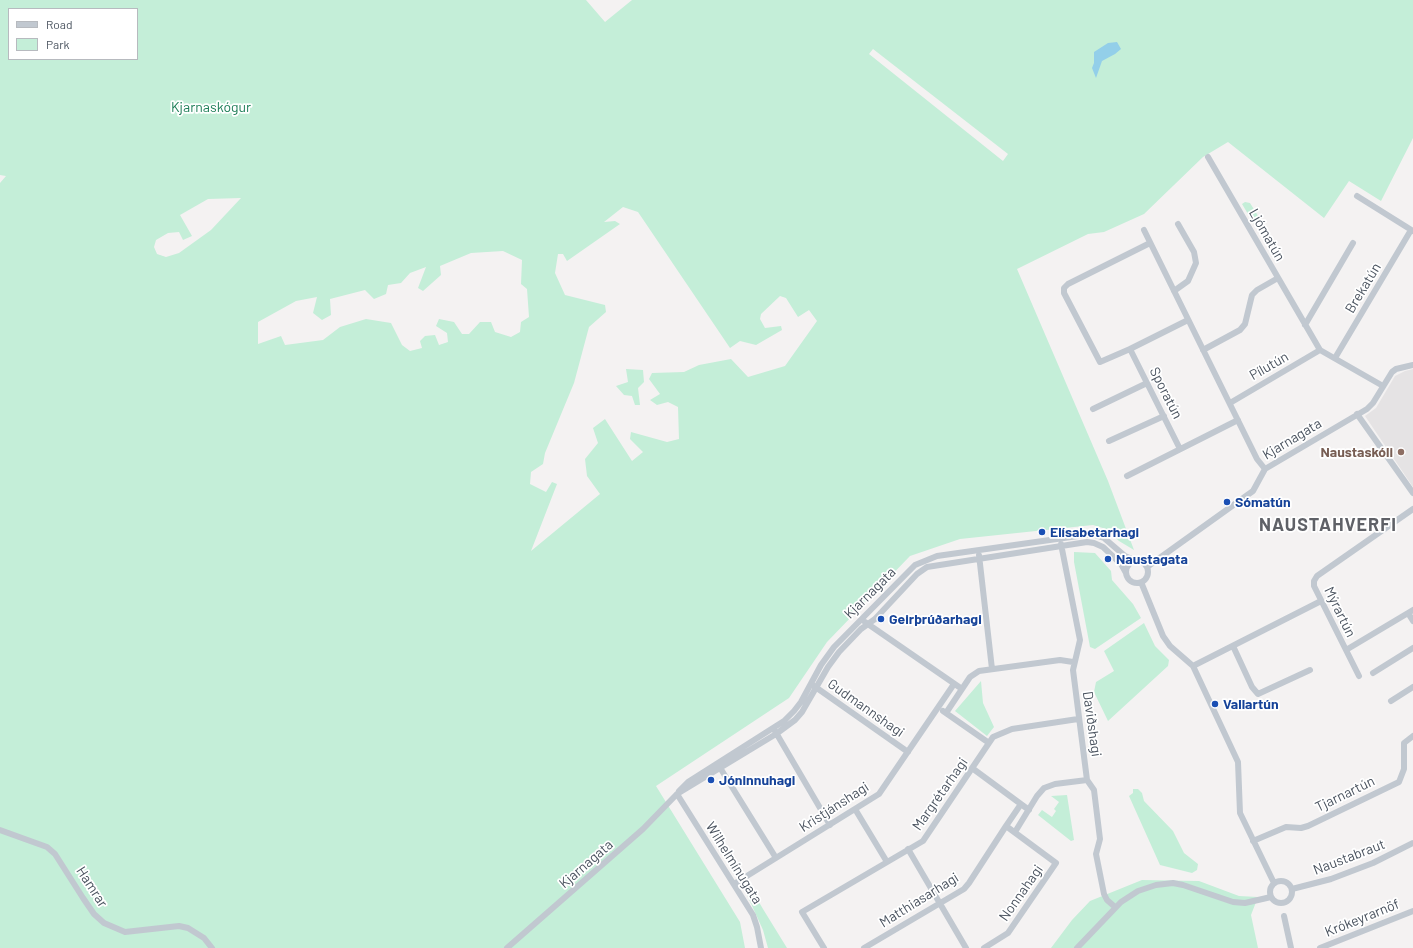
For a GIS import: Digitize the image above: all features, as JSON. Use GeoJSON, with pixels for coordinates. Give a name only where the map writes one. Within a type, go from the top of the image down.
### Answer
{"type":"FeatureCollection","features":[{"type":"Feature","properties":{"kind":"street","name":"Ljómatún"},"geometry":{"type":"LineString","coordinates":[[1208,157],[1320,350]]}},
{"type":"Feature","properties":{"kind":"street","name":"Brekatún"},"geometry":{"type":"LineString","coordinates":[[1335,358],[1412,230],[1357,196]]}},
{"type":"Feature","properties":{"kind":"street"},"geometry":{"type":"LineString","coordinates":[[1174,290],[1188,281],[1196,263],[1194,252],[1178,224]]}},
{"type":"Feature","properties":{"kind":"street"},"geometry":{"type":"LineString","coordinates":[[1144,230],[1257,459],[1265,469]]}},
{"type":"Feature","properties":{"kind":"street"},"geometry":{"type":"LineString","coordinates":[[1150,243],[1064,288],[1064,293],[1100,362],[1188,320]]}},
{"type":"Feature","properties":{"kind":"street"},"geometry":{"type":"LineString","coordinates":[[1305,325],[1354,243]]}},
{"type":"Feature","properties":{"kind":"street"},"geometry":{"type":"LineString","coordinates":[[1203,350],[1240,330],[1245,324],[1252,295],[1257,290],[1278,278]]}},
{"type":"Feature","properties":{"kind":"street","name":"Sporatún"},"geometry":{"type":"LineString","coordinates":[[1130,349],[1180,449]]}},
{"type":"Feature","properties":{"kind":"street"},"geometry":{"type":"LineString","coordinates":[[1320,350],[1383,386]]}},
{"type":"Feature","properties":{"kind":"street","name":"Pílutún"},"geometry":{"type":"LineString","coordinates":[[1230,403],[1320,350]]}},
{"type":"Feature","properties":{"kind":"street","name":"Kjarnagata"},"geometry":{"type":"LineString","coordinates":[[1146,567],[1253,492],[1265,469],[1367,409],[1373,403],[1383,386],[1396,369],[1413,365]]}},
{"type":"Feature","properties":{"kind":"street"},"geometry":{"type":"LineString","coordinates":[[1093,409],[1147,383]]}},
{"type":"Feature","properties":{"kind":"street"},"geometry":{"type":"LineString","coordinates":[[1357,414],[1413,493]]}},
{"type":"Feature","properties":{"kind":"street"},"geometry":{"type":"LineString","coordinates":[[1109,441],[1164,416]]}},
{"type":"Feature","properties":{"kind":"street"},"geometry":{"type":"LineString","coordinates":[[1127,476],[1238,420]]}},
{"type":"Feature","properties":{"kind":"street","name":"Mýrartún"},"geometry":{"type":"LineString","coordinates":[[1359,676],[1314,586],[1314,580],[1317,576],[1413,509]]}},
{"type":"Feature","properties":{"kind":"street","name":"Kjarnagata"},"geometry":{"type":"LineString","coordinates":[[719,766],[776,734],[795,720],[802,712],[814,686],[821,665],[830,651],[914,565],[937,556],[1095,535],[1104,538],[1125,556],[1136,561]]}},
{"type":"Feature","properties":{"kind":"street","name":"Daviðshagi"},"geometry":{"type":"LineString","coordinates":[[1060,539],[1080,640],[1078,652],[1074,662],[1078,719],[1087,780],[1094,790],[1100,839],[1096,854],[1104,894],[1107,900],[1115,907]]}},
{"type":"Feature","properties":{"kind":"street","name":"Kjarnagata"},"geometry":{"type":"LineString","coordinates":[[507,948],[643,829],[677,794],[773,728],[794,711],[837,655],[868,624],[875,620],[917,574],[927,567],[1087,542],[1099,545],[1121,564],[1126,573]]}},
{"type":"Feature","properties":{"kind":"street"},"geometry":{"type":"LineString","coordinates":[[978,550],[992,669]]}},
{"type":"Feature","properties":{"kind":"street"},"geometry":{"type":"LineString","coordinates":[[1136,561],[1142,562],[1146,567],[1147,576],[1141,582],[1133,582],[1126,573],[1130,564],[1136,561]]}},
{"type":"Feature","properties":{"kind":"street"},"geometry":{"type":"LineString","coordinates":[[1141,582],[1162,636],[1170,646],[1193,666],[1238,762],[1240,813],[1274,883]]}},
{"type":"Feature","properties":{"kind":"street"},"geometry":{"type":"LineString","coordinates":[[1193,666],[1321,600]]}},
{"type":"Feature","properties":{"kind":"street"},"geometry":{"type":"LineString","coordinates":[[1346,650],[1411,611],[1413,621]]}},
{"type":"Feature","properties":{"kind":"street"},"geometry":{"type":"LineString","coordinates":[[861,619],[962,689]]}},
{"type":"Feature","properties":{"kind":"street"},"geometry":{"type":"LineString","coordinates":[[1233,646],[1252,687],[1258,694],[1310,670]]}},
{"type":"Feature","properties":{"kind":"street"},"geometry":{"type":"LineString","coordinates":[[1373,673],[1413,648]]}},
{"type":"Feature","properties":{"kind":"street"},"geometry":{"type":"LineString","coordinates":[[946,713],[975,673],[992,669],[1060,660],[1074,662]]}},
{"type":"Feature","properties":{"kind":"street","name":"Kristjánshagi"},"geometry":{"type":"LineString","coordinates":[[734,884],[878,794],[954,684]]}},
{"type":"Feature","properties":{"kind":"street","name":"Gudmannshagi"},"geometry":{"type":"LineString","coordinates":[[814,686],[908,752]]}},
{"type":"Feature","properties":{"kind":"street"},"geometry":{"type":"LineString","coordinates":[[1391,701],[1413,687]]}},
{"type":"Feature","properties":{"kind":"street"},"geometry":{"type":"LineString","coordinates":[[938,708],[989,743]]}},
{"type":"Feature","properties":{"kind":"street","name":"Margrétarhagi"},"geometry":{"type":"LineString","coordinates":[[824,948],[802,912],[922,841],[993,737],[1012,729],[1078,719]]}},
{"type":"Feature","properties":{"kind":"street"},"geometry":{"type":"LineString","coordinates":[[773,728],[830,825]]}},
{"type":"Feature","properties":{"kind":"street","name":"Tjarnartún"},"geometry":{"type":"LineString","coordinates":[[1253,841],[1286,827],[1301,828],[1308,826],[1399,782],[1404,769],[1404,744],[1413,736]]}},
{"type":"Feature","properties":{"kind":"street"},"geometry":{"type":"LineString","coordinates":[[719,766],[776,858]]}},
{"type":"Feature","properties":{"kind":"street"},"geometry":{"type":"LineString","coordinates":[[972,768],[1029,810]]}},
{"type":"Feature","properties":{"kind":"street"},"geometry":{"type":"LineString","coordinates":[[1006,826],[1015,832],[1039,793],[1048,786],[1087,780]]}},
{"type":"Feature","properties":{"kind":"street","name":"Wilhelmínugata"},"geometry":{"type":"LineString","coordinates":[[677,794],[734,884],[756,922],[761,948]]}},
{"type":"Feature","properties":{"kind":"street","name":"Matthiasarhagi"},"geometry":{"type":"LineString","coordinates":[[864,948],[960,891],[970,883],[1021,804]]}},
{"type":"Feature","properties":{"kind":"street"},"geometry":{"type":"LineString","coordinates":[[855,809],[887,862]]}},
{"type":"Feature","properties":{"kind":"street","name":"Hamrar"},"geometry":{"type":"LineString","coordinates":[[0,830],[47,847],[55,854],[90,909],[104,923],[125,932],[179,926],[188,928],[200,935],[212,948]]}},
{"type":"Feature","properties":{"kind":"street","name":"Nonnahagi"},"geometry":{"type":"LineString","coordinates":[[984,948],[1008,933],[1056,863],[1015,832]]}},
{"type":"Feature","properties":{"kind":"street","name":"Naustabraut"},"geometry":{"type":"LineString","coordinates":[[1292,889],[1331,879],[1366,866],[1413,843]]}},
{"type":"Feature","properties":{"kind":"street"},"geometry":{"type":"LineString","coordinates":[[908,849],[966,948]]}},
{"type":"Feature","properties":{"kind":"street"},"geometry":{"type":"LineString","coordinates":[[1285,881],[1292,889],[1291,897],[1283,903],[1276,902],[1271,897],[1271,888],[1274,883],[1285,881]]}},
{"type":"Feature","properties":{"kind":"street"},"geometry":{"type":"LineString","coordinates":[[1077,948],[1115,907],[1138,891],[1167,883],[1193,887],[1239,903],[1251,902],[1271,897]]}},
{"type":"Feature","properties":{"kind":"street","name":"Krókeyrarnöf"},"geometry":{"type":"LineString","coordinates":[[1320,948],[1413,911]]}},
{"type":"Feature","properties":{"kind":"street"},"geometry":{"type":"LineString","coordinates":[[1284,916],[1291,948]]}},
{"type":"Feature","properties":{"kind":"shaded area","name":"Naustaskóli"},"geometry":{"type":"Polygon","coordinates":[[[1413,369],[1413,487],[1365,416],[1376,408],[1395,376],[1413,369]]]}},
{"type":"Feature","properties":{"kind":"green space","name":"Kjarnaskógur"},"geometry":{"type":"Polygon","coordinates":[[[0,0],[586,0],[605,22],[632,0],[1413,0],[1413,138],[1381,201],[1349,181],[1324,218],[1228,142],[1203,157],[1144,214],[1104,232],[1088,234],[1017,269],[1108,481],[1134,550],[1119,541],[1106,529],[1093,525],[960,539],[910,556],[827,642],[789,698],[656,786],[740,922],[745,948],[0,948],[0,183],[6,176],[0,175],[0,0]],[[873,49],[869,54],[1003,161],[1008,154],[873,49]],[[241,198],[208,199],[180,215],[192,236],[183,240],[179,232],[168,233],[156,240],[154,247],[157,254],[166,257],[179,253],[211,230],[241,198]],[[623,207],[604,222],[615,221],[620,224],[567,261],[563,254],[558,254],[555,273],[565,295],[605,305],[606,312],[589,327],[574,383],[545,453],[543,464],[531,472],[530,484],[546,492],[552,482],[557,484],[531,551],[600,494],[587,476],[585,459],[598,443],[593,428],[605,419],[632,461],[643,452],[630,439],[631,432],[667,442],[679,439],[678,407],[668,402],[657,405],[650,400],[660,394],[649,379],[652,373],[684,372],[699,365],[731,359],[748,377],[785,366],[817,321],[809,310],[798,317],[786,298],[780,296],[761,314],[760,319],[765,328],[781,326],[782,330],[756,345],[740,341],[730,348],[638,212],[623,207]],[[503,251],[471,253],[440,266],[441,275],[423,291],[418,288],[426,267],[410,273],[401,283],[388,285],[386,294],[374,299],[365,290],[330,299],[331,315],[322,320],[313,313],[317,297],[296,301],[258,322],[258,344],[281,336],[285,345],[323,340],[340,327],[366,319],[391,323],[402,345],[410,351],[422,348],[420,341],[425,336],[435,335],[439,345],[448,342],[447,333],[436,326],[439,319],[454,322],[462,334],[469,334],[480,322],[491,322],[495,332],[511,337],[520,332],[521,322],[529,317],[527,289],[521,284],[522,260],[503,251]]]}},
{"type":"Feature","properties":{"kind":"green space"},"geometry":{"type":"Polygon","coordinates":[[[1245,202],[1250,203],[1260,219],[1254,224],[1242,204],[1245,202]]]}},
{"type":"Feature","properties":{"kind":"green space"},"geometry":{"type":"Polygon","coordinates":[[[626,369],[643,370],[644,382],[638,388],[640,405],[635,405],[632,396],[624,395],[616,386],[628,382],[626,369]]]}},
{"type":"Feature","properties":{"kind":"green space"},"geometry":{"type":"Polygon","coordinates":[[[1074,552],[1095,553],[1111,571],[1112,580],[1133,604],[1141,618],[1095,649],[1090,647],[1074,562],[1074,552]]]}},
{"type":"Feature","properties":{"kind":"green space"},"geometry":{"type":"Polygon","coordinates":[[[1144,623],[1155,646],[1169,660],[1168,666],[1108,721],[1094,692],[1096,682],[1114,671],[1104,651],[1144,623]]]}},
{"type":"Feature","properties":{"kind":"green space"},"geometry":{"type":"Polygon","coordinates":[[[981,681],[983,703],[994,727],[987,736],[955,711],[981,681]]]}},
{"type":"Feature","properties":{"kind":"green space"},"geometry":{"type":"Polygon","coordinates":[[[1133,789],[1138,789],[1142,793],[1144,801],[1173,831],[1184,853],[1198,864],[1197,870],[1192,873],[1160,865],[1129,796],[1133,793],[1133,789]]]}},
{"type":"Feature","properties":{"kind":"green space"},"geometry":{"type":"Polygon","coordinates":[[[1067,795],[1074,840],[1071,841],[1038,815],[1042,810],[1052,817],[1056,811],[1054,809],[1059,802],[1051,796],[1067,795]]]}},
{"type":"Feature","properties":{"kind":"green space"},"geometry":{"type":"Polygon","coordinates":[[[746,880],[787,948],[768,948],[763,930],[743,886],[746,880]]]}},
{"type":"Feature","properties":{"kind":"green space"},"geometry":{"type":"Polygon","coordinates":[[[1142,880],[1199,881],[1239,896],[1258,897],[1251,915],[1258,948],[1051,948],[1072,920],[1090,901],[1142,880]]]}},
{"type":"Feature","properties":{"kind":"water"},"geometry":{"type":"Polygon","coordinates":[[[1117,42],[1121,49],[1102,61],[1096,78],[1092,68],[1094,63],[1094,52],[1108,43],[1117,42]]]}},
{"type":"Feature","properties":{"kind":"place","name":"Naustaskóli"},"geometry":{"type":"Point","coordinates":[1401,452]}},
{"type":"Feature","properties":{"kind":"place","name":"Sómatún"},"geometry":{"type":"Point","coordinates":[1227,502]}},
{"type":"Feature","properties":{"kind":"place","name":"Elísabetarhagi"},"geometry":{"type":"Point","coordinates":[1042,532]}},
{"type":"Feature","properties":{"kind":"place","name":"Naustagata"},"geometry":{"type":"Point","coordinates":[1108,559]}},
{"type":"Feature","properties":{"kind":"place","name":"Geirþrúðarhagi"},"geometry":{"type":"Point","coordinates":[881,619]}},
{"type":"Feature","properties":{"kind":"place","name":"Vallartún"},"geometry":{"type":"Point","coordinates":[1215,704]}},
{"type":"Feature","properties":{"kind":"place","name":"Jóninnuhagi"},"geometry":{"type":"Point","coordinates":[711,780]}},
{"type":"Feature","properties":{"kind":"district","name":"NAUSTAHVERFI"},"geometry":{"type":"Point","coordinates":[1328,525]}}]}
